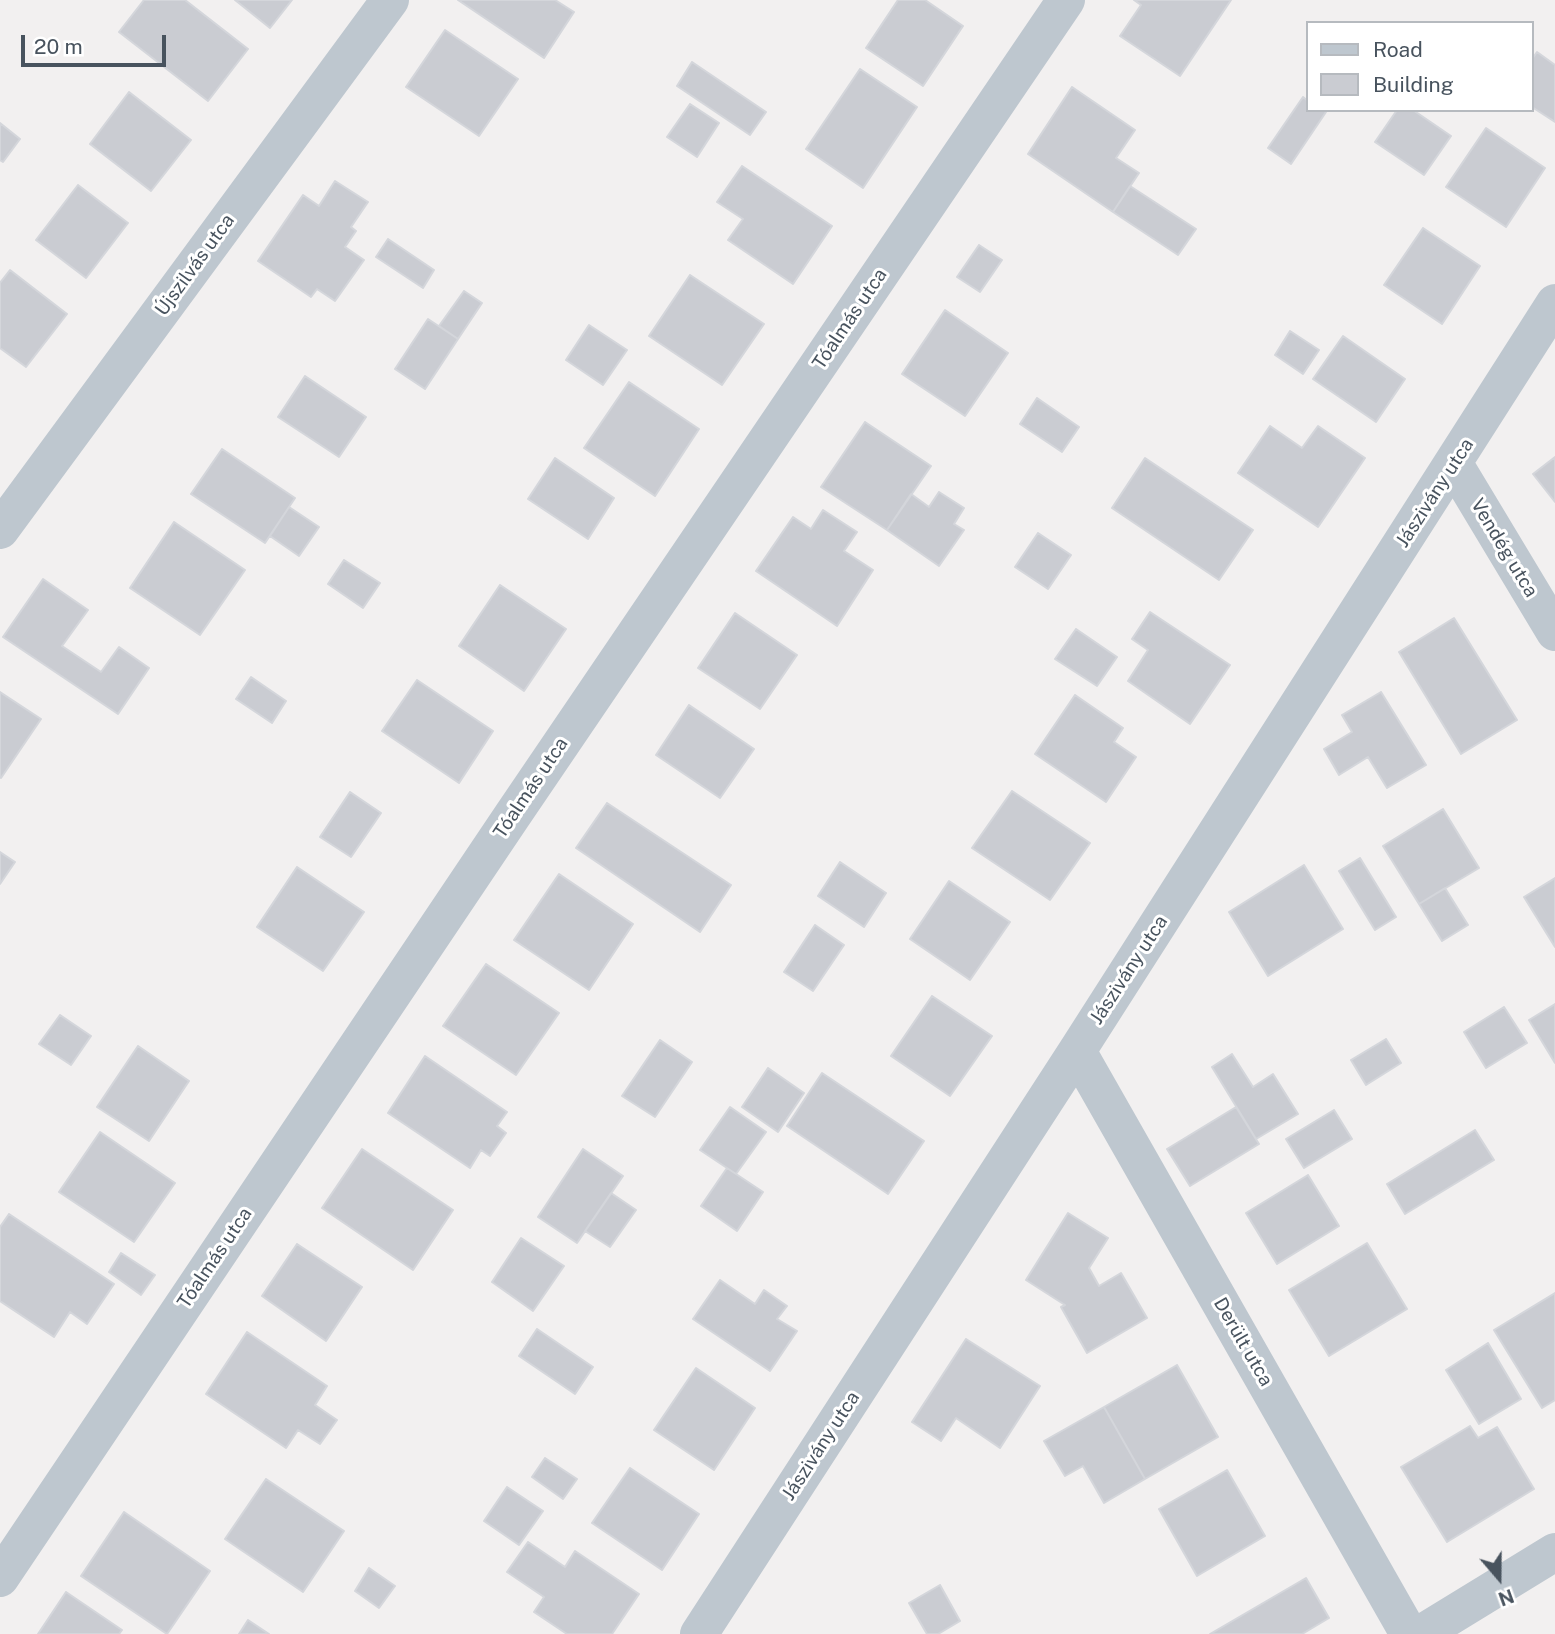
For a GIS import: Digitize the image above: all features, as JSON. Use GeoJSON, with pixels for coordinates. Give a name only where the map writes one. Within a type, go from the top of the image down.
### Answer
{"type":"FeatureCollection","features":[{"type":"Feature","properties":{"kind":"street","name":"Újszilvás utca"},"geometry":{"type":"LineString","coordinates":[[0,530],[390,0]]}},
{"type":"Feature","properties":{"kind":"street","name":"Tóalmás utca"},"geometry":{"type":"LineString","coordinates":[[0,1578],[520,804],[1066,0]]}},
{"type":"Feature","properties":{"kind":"street","name":"Jászivány utca"},"geometry":{"type":"LineString","coordinates":[[699,1634],[1077,1051],[1555,303]]}},
{"type":"Feature","properties":{"kind":"street","name":"Vendég utca"},"geometry":{"type":"LineString","coordinates":[[1454,464],[1555,632]]}},
{"type":"Feature","properties":{"kind":"street","name":"Derült utca"},"geometry":{"type":"LineString","coordinates":[[1077,1051],[1409,1634]]}},
{"type":"Feature","properties":{"kind":"street"},"geometry":{"type":"LineString","coordinates":[[1422,1634],[1555,1552]]}},
{"type":"Feature","properties":{"kind":"building"},"geometry":{"type":"Polygon","coordinates":[[[144,0],[185,0],[248,49],[208,101],[119,32],[144,0]]]}},
{"type":"Feature","properties":{"kind":"building"},"geometry":{"type":"Polygon","coordinates":[[[235,0],[292,0],[270,28],[235,0]]]}},
{"type":"Feature","properties":{"kind":"building"},"geometry":{"type":"Polygon","coordinates":[[[458,0],[555,0],[574,12],[544,58],[458,0]]]}},
{"type":"Feature","properties":{"kind":"building"},"geometry":{"type":"Polygon","coordinates":[[[898,0],[925,0],[963,26],[923,86],[866,48],[898,0]]]}},
{"type":"Feature","properties":{"kind":"building"},"geometry":{"type":"Polygon","coordinates":[[[1134,0],[1231,0],[1180,76],[1120,36],[1141,5],[1134,0]]]}},
{"type":"Feature","properties":{"kind":"building"},"geometry":{"type":"Polygon","coordinates":[[[445,30],[518,79],[479,136],[406,87],[445,30]]]}},
{"type":"Feature","properties":{"kind":"building"},"geometry":{"type":"Polygon","coordinates":[[[1537,52],[1555,65],[1555,122],[1534,108],[1534,56],[1537,52]]]}},
{"type":"Feature","properties":{"kind":"building"},"geometry":{"type":"Polygon","coordinates":[[[692,62],[766,112],[750,135],[677,86],[692,62]]]}},
{"type":"Feature","properties":{"kind":"building"},"geometry":{"type":"Polygon","coordinates":[[[860,69],[917,107],[863,188],[806,149],[860,69]]]}},
{"type":"Feature","properties":{"kind":"building"},"geometry":{"type":"Polygon","coordinates":[[[1072,87],[1135,130],[1116,158],[1139,173],[1113,212],[1028,154],[1072,87]]]}},
{"type":"Feature","properties":{"kind":"building"},"geometry":{"type":"Polygon","coordinates":[[[129,92],[191,140],[151,191],[90,144],[129,92]]]}},
{"type":"Feature","properties":{"kind":"building"},"geometry":{"type":"Polygon","coordinates":[[[1303,97],[1306,99],[1306,112],[1326,112],[1291,164],[1268,148],[1303,97]]]}},
{"type":"Feature","properties":{"kind":"building"},"geometry":{"type":"Polygon","coordinates":[[[690,104],[719,123],[697,157],[667,137],[690,104]]]}},
{"type":"Feature","properties":{"kind":"building"},"geometry":{"type":"Polygon","coordinates":[[[1396,112],[1416,112],[1451,136],[1424,175],[1375,142],[1396,112]]]}},
{"type":"Feature","properties":{"kind":"building"},"geometry":{"type":"Polygon","coordinates":[[[0,123],[20,139],[3,162],[0,160],[0,123]]]}},
{"type":"Feature","properties":{"kind":"building"},"geometry":{"type":"Polygon","coordinates":[[[1486,128],[1545,168],[1506,227],[1446,187],[1486,128]]]}},
{"type":"Feature","properties":{"kind":"building"},"geometry":{"type":"Polygon","coordinates":[[[742,166],[832,226],[793,284],[728,240],[743,219],[717,202],[742,166]]]}},
{"type":"Feature","properties":{"kind":"building"},"geometry":{"type":"Polygon","coordinates":[[[335,181],[368,202],[351,227],[356,231],[345,247],[364,260],[335,301],[317,289],[311,297],[258,261],[303,195],[319,206],[335,181]]]}},
{"type":"Feature","properties":{"kind":"building"},"geometry":{"type":"Polygon","coordinates":[[[78,185],[128,223],[86,278],[36,240],[78,185]]]}},
{"type":"Feature","properties":{"kind":"building"},"geometry":{"type":"Polygon","coordinates":[[[1130,186],[1196,229],[1178,255],[1113,212],[1130,186]]]}},
{"type":"Feature","properties":{"kind":"building"},"geometry":{"type":"Polygon","coordinates":[[[1423,228],[1480,266],[1442,324],[1384,285],[1423,228]]]}},
{"type":"Feature","properties":{"kind":"building"},"geometry":{"type":"Polygon","coordinates":[[[388,239],[434,270],[423,288],[376,257],[388,239]]]}},
{"type":"Feature","properties":{"kind":"building"},"geometry":{"type":"Polygon","coordinates":[[[979,245],[1002,260],[980,292],[957,277],[979,245]]]}},
{"type":"Feature","properties":{"kind":"building"},"geometry":{"type":"Polygon","coordinates":[[[10,270],[67,314],[26,367],[0,348],[0,283],[10,270]]]}},
{"type":"Feature","properties":{"kind":"building"},"geometry":{"type":"Polygon","coordinates":[[[690,275],[764,324],[722,385],[649,336],[690,275]]]}},
{"type":"Feature","properties":{"kind":"building"},"geometry":{"type":"Polygon","coordinates":[[[464,291],[482,303],[458,339],[439,326],[464,291]]]}},
{"type":"Feature","properties":{"kind":"building"},"geometry":{"type":"Polygon","coordinates":[[[945,310],[1008,353],[965,416],[902,374],[945,310]]]}},
{"type":"Feature","properties":{"kind":"building"},"geometry":{"type":"Polygon","coordinates":[[[428,319],[458,339],[425,389],[395,369],[428,319]]]}},
{"type":"Feature","properties":{"kind":"building"},"geometry":{"type":"Polygon","coordinates":[[[589,325],[627,350],[603,385],[566,360],[589,325]]]}},
{"type":"Feature","properties":{"kind":"building"},"geometry":{"type":"Polygon","coordinates":[[[1290,331],[1319,350],[1303,374],[1275,355],[1290,331]]]}},
{"type":"Feature","properties":{"kind":"building"},"geometry":{"type":"Polygon","coordinates":[[[1343,336],[1405,379],[1376,422],[1313,379],[1343,336]]]}},
{"type":"Feature","properties":{"kind":"building"},"geometry":{"type":"Polygon","coordinates":[[[305,376],[366,417],[339,457],[278,417],[305,376]]]}},
{"type":"Feature","properties":{"kind":"building"},"geometry":{"type":"Polygon","coordinates":[[[629,382],[699,429],[655,496],[584,448],[629,382]]]}},
{"type":"Feature","properties":{"kind":"building"},"geometry":{"type":"Polygon","coordinates":[[[1037,398],[1079,427],[1062,452],[1020,424],[1037,398]]]}},
{"type":"Feature","properties":{"kind":"building"},"geometry":{"type":"Polygon","coordinates":[[[865,422],[931,466],[887,530],[821,487],[865,422]]]}},
{"type":"Feature","properties":{"kind":"building"},"geometry":{"type":"Polygon","coordinates":[[[1270,426],[1302,448],[1318,426],[1365,458],[1318,527],[1238,473],[1270,426]]]}},
{"type":"Feature","properties":{"kind":"building"},"geometry":{"type":"Polygon","coordinates":[[[222,449],[295,498],[265,543],[191,494],[222,449]]]}},
{"type":"Feature","properties":{"kind":"building"},"geometry":{"type":"Polygon","coordinates":[[[1555,457],[1555,502],[1533,474],[1555,457]]]}},
{"type":"Feature","properties":{"kind":"building"},"geometry":{"type":"Polygon","coordinates":[[[555,458],[614,498],[588,539],[528,499],[555,458]]]}},
{"type":"Feature","properties":{"kind":"building"},"geometry":{"type":"Polygon","coordinates":[[[1145,458],[1253,530],[1219,580],[1112,508],[1145,458]]]}},
{"type":"Feature","properties":{"kind":"building"},"geometry":{"type":"Polygon","coordinates":[[[939,492],[964,508],[954,524],[964,530],[939,566],[887,530],[911,494],[929,507],[939,492]]]}},
{"type":"Feature","properties":{"kind":"building"},"geometry":{"type":"Polygon","coordinates":[[[289,507],[319,527],[299,556],[270,536],[289,507]]]}},
{"type":"Feature","properties":{"kind":"building"},"geometry":{"type":"Polygon","coordinates":[[[823,510],[857,532],[844,551],[873,570],[837,626],[756,571],[793,517],[811,529],[823,510]]]}},
{"type":"Feature","properties":{"kind":"building"},"geometry":{"type":"Polygon","coordinates":[[[174,522],[245,570],[200,635],[130,588],[174,522]]]}},
{"type":"Feature","properties":{"kind":"building"},"geometry":{"type":"Polygon","coordinates":[[[1038,533],[1071,555],[1048,589],[1015,567],[1038,533]]]}},
{"type":"Feature","properties":{"kind":"building"},"geometry":{"type":"Polygon","coordinates":[[[344,560],[380,583],[363,608],[328,584],[344,560]]]}},
{"type":"Feature","properties":{"kind":"building"},"geometry":{"type":"Polygon","coordinates":[[[43,579],[88,610],[62,646],[101,672],[119,647],[149,668],[118,714],[3,637],[43,579]]]}},
{"type":"Feature","properties":{"kind":"building"},"geometry":{"type":"Polygon","coordinates":[[[500,585],[566,629],[524,691],[459,646],[500,585]]]}},
{"type":"Feature","properties":{"kind":"building"},"geometry":{"type":"Polygon","coordinates":[[[1150,612],[1230,665],[1190,724],[1128,681],[1148,650],[1132,639],[1150,612]]]}},
{"type":"Feature","properties":{"kind":"building"},"geometry":{"type":"Polygon","coordinates":[[[735,613],[797,655],[760,709],[698,668],[735,613]]]}},
{"type":"Feature","properties":{"kind":"building"},"geometry":{"type":"Polygon","coordinates":[[[1454,618],[1517,720],[1461,754],[1399,652],[1454,618]]]}},
{"type":"Feature","properties":{"kind":"building"},"geometry":{"type":"Polygon","coordinates":[[[1076,629],[1117,657],[1097,686],[1055,659],[1076,629]]]}},
{"type":"Feature","properties":{"kind":"building"},"geometry":{"type":"Polygon","coordinates":[[[251,677],[286,701],[272,723],[236,699],[251,677]]]}},
{"type":"Feature","properties":{"kind":"building"},"geometry":{"type":"Polygon","coordinates":[[[417,680],[493,731],[459,783],[382,731],[417,680]]]}},
{"type":"Feature","properties":{"kind":"building"},"geometry":{"type":"Polygon","coordinates":[[[0,692],[41,719],[1,778],[0,777],[0,692]]]}},
{"type":"Feature","properties":{"kind":"building"},"geometry":{"type":"Polygon","coordinates":[[[1381,692],[1426,765],[1387,788],[1368,757],[1339,775],[1324,749],[1352,732],[1342,715],[1381,692]]]}},
{"type":"Feature","properties":{"kind":"building"},"geometry":{"type":"Polygon","coordinates":[[[1075,695],[1123,728],[1114,742],[1136,757],[1106,802],[1035,754],[1075,695]]]}},
{"type":"Feature","properties":{"kind":"building"},"geometry":{"type":"Polygon","coordinates":[[[689,705],[754,749],[720,798],[656,755],[689,705]]]}},
{"type":"Feature","properties":{"kind":"building"},"geometry":{"type":"Polygon","coordinates":[[[1012,791],[1090,843],[1050,900],[972,848],[1012,791]]]}},
{"type":"Feature","properties":{"kind":"building"},"geometry":{"type":"Polygon","coordinates":[[[350,792],[381,813],[351,857],[320,837],[350,792]]]}},
{"type":"Feature","properties":{"kind":"building"},"geometry":{"type":"Polygon","coordinates":[[[607,803],[731,885],[700,932],[576,848],[607,803]]]}},
{"type":"Feature","properties":{"kind":"building"},"geometry":{"type":"Polygon","coordinates":[[[1443,809],[1479,868],[1419,904],[1383,846],[1443,809]]]}},
{"type":"Feature","properties":{"kind":"building"},"geometry":{"type":"Polygon","coordinates":[[[0,852],[15,862],[0,884],[0,852]]]}},
{"type":"Feature","properties":{"kind":"building"},"geometry":{"type":"Polygon","coordinates":[[[1360,858],[1396,917],[1375,930],[1339,871],[1360,858]]]}},
{"type":"Feature","properties":{"kind":"building"},"geometry":{"type":"Polygon","coordinates":[[[840,862],[886,893],[864,927],[818,896],[840,862]]]}},
{"type":"Feature","properties":{"kind":"building"},"geometry":{"type":"Polygon","coordinates":[[[1304,865],[1343,929],[1268,976],[1229,912],[1304,865]]]}},
{"type":"Feature","properties":{"kind":"building"},"geometry":{"type":"Polygon","coordinates":[[[297,867],[364,912],[323,971],[257,927],[297,867]]]}},
{"type":"Feature","properties":{"kind":"building"},"geometry":{"type":"Polygon","coordinates":[[[559,874],[633,924],[589,990],[514,940],[559,874]]]}},
{"type":"Feature","properties":{"kind":"building"},"geometry":{"type":"Polygon","coordinates":[[[1555,878],[1555,947],[1524,897],[1555,878]]]}},
{"type":"Feature","properties":{"kind":"building"},"geometry":{"type":"Polygon","coordinates":[[[949,881],[1010,922],[970,980],[910,939],[949,881]]]}},
{"type":"Feature","properties":{"kind":"building"},"geometry":{"type":"Polygon","coordinates":[[[1445,888],[1468,925],[1442,941],[1419,904],[1445,888]]]}},
{"type":"Feature","properties":{"kind":"building"},"geometry":{"type":"Polygon","coordinates":[[[815,925],[844,945],[813,991],[784,972],[815,925]]]}},
{"type":"Feature","properties":{"kind":"building"},"geometry":{"type":"Polygon","coordinates":[[[486,964],[559,1013],[516,1075],[443,1026],[486,964]]]}},
{"type":"Feature","properties":{"kind":"building"},"geometry":{"type":"Polygon","coordinates":[[[932,996],[992,1036],[950,1096],[891,1056],[932,996]]]}},
{"type":"Feature","properties":{"kind":"building"},"geometry":{"type":"Polygon","coordinates":[[[1555,1004],[1555,1063],[1529,1020],[1555,1004]]]}},
{"type":"Feature","properties":{"kind":"building"},"geometry":{"type":"Polygon","coordinates":[[[1504,1007],[1527,1043],[1486,1068],[1464,1032],[1504,1007]]]}},
{"type":"Feature","properties":{"kind":"building"},"geometry":{"type":"Polygon","coordinates":[[[60,1015],[91,1036],[71,1065],[39,1044],[60,1015]]]}},
{"type":"Feature","properties":{"kind":"building"},"geometry":{"type":"Polygon","coordinates":[[[1386,1039],[1401,1063],[1366,1085],[1351,1060],[1386,1039]]]}},
{"type":"Feature","properties":{"kind":"building"},"geometry":{"type":"Polygon","coordinates":[[[660,1040],[692,1062],[655,1117],[622,1096],[660,1040]]]}},
{"type":"Feature","properties":{"kind":"building"},"geometry":{"type":"Polygon","coordinates":[[[138,1046],[189,1081],[149,1141],[97,1107],[138,1046]]]}},
{"type":"Feature","properties":{"kind":"building"},"geometry":{"type":"Polygon","coordinates":[[[1232,1054],[1253,1087],[1273,1074],[1298,1114],[1256,1139],[1212,1067],[1232,1054]]]}},
{"type":"Feature","properties":{"kind":"building"},"geometry":{"type":"Polygon","coordinates":[[[425,1056],[507,1112],[497,1126],[506,1133],[490,1156],[481,1150],[470,1168],[388,1113],[425,1056]]]}},
{"type":"Feature","properties":{"kind":"building"},"geometry":{"type":"Polygon","coordinates":[[[768,1068],[804,1093],[778,1132],[742,1107],[768,1068]]]}},
{"type":"Feature","properties":{"kind":"building"},"geometry":{"type":"Polygon","coordinates":[[[822,1073],[924,1141],[888,1194],[787,1126],[822,1073]]]}},
{"type":"Feature","properties":{"kind":"building"},"geometry":{"type":"Polygon","coordinates":[[[730,1107],[766,1132],[736,1174],[700,1150],[730,1107]]]}},
{"type":"Feature","properties":{"kind":"building"},"geometry":{"type":"Polygon","coordinates":[[[1236,1107],[1259,1144],[1190,1186],[1167,1149],[1236,1107]]]}},
{"type":"Feature","properties":{"kind":"building"},"geometry":{"type":"Polygon","coordinates":[[[1334,1110],[1352,1139],[1304,1168],[1286,1139],[1334,1110]]]}},
{"type":"Feature","properties":{"kind":"building"},"geometry":{"type":"Polygon","coordinates":[[[1475,1130],[1494,1160],[1405,1214],[1387,1184],[1475,1130]]]}},
{"type":"Feature","properties":{"kind":"building"},"geometry":{"type":"Polygon","coordinates":[[[100,1132],[175,1183],[134,1242],[59,1192],[100,1132]]]}},
{"type":"Feature","properties":{"kind":"building"},"geometry":{"type":"Polygon","coordinates":[[[362,1149],[453,1210],[413,1270],[322,1208],[362,1149]]]}},
{"type":"Feature","properties":{"kind":"building"},"geometry":{"type":"Polygon","coordinates":[[[583,1149],[623,1176],[577,1243],[538,1217],[583,1149]]]}},
{"type":"Feature","properties":{"kind":"building"},"geometry":{"type":"Polygon","coordinates":[[[727,1168],[763,1192],[737,1231],[701,1206],[727,1168]]]}},
{"type":"Feature","properties":{"kind":"building"},"geometry":{"type":"Polygon","coordinates":[[[1308,1175],[1339,1226],[1277,1264],[1246,1213],[1308,1175]]]}},
{"type":"Feature","properties":{"kind":"building"},"geometry":{"type":"Polygon","coordinates":[[[611,1193],[636,1210],[610,1247],[585,1231],[611,1193]]]}},
{"type":"Feature","properties":{"kind":"building"},"geometry":{"type":"Polygon","coordinates":[[[1068,1213],[1108,1238],[1089,1268],[1099,1286],[1121,1273],[1147,1318],[1087,1353],[1061,1307],[1065,1305],[1026,1280],[1068,1213]]]}},
{"type":"Feature","properties":{"kind":"building"},"geometry":{"type":"Polygon","coordinates":[[[9,1214],[114,1284],[87,1324],[70,1312],[54,1337],[0,1301],[0,1227],[9,1214]]]}},
{"type":"Feature","properties":{"kind":"building"},"geometry":{"type":"Polygon","coordinates":[[[521,1238],[564,1266],[533,1311],[492,1282],[521,1238]]]}},
{"type":"Feature","properties":{"kind":"building"},"geometry":{"type":"Polygon","coordinates":[[[1367,1243],[1407,1309],[1329,1356],[1289,1290],[1367,1243]]]}},
{"type":"Feature","properties":{"kind":"building"},"geometry":{"type":"Polygon","coordinates":[[[297,1244],[362,1287],[326,1341],[262,1296],[297,1244]]]}},
{"type":"Feature","properties":{"kind":"building"},"geometry":{"type":"Polygon","coordinates":[[[121,1253],[155,1275],[141,1295],[109,1272],[121,1253]]]}},
{"type":"Feature","properties":{"kind":"building"},"geometry":{"type":"Polygon","coordinates":[[[720,1280],[755,1304],[764,1290],[787,1306],[777,1319],[797,1331],[770,1371],[693,1319],[720,1280]]]}},
{"type":"Feature","properties":{"kind":"building"},"geometry":{"type":"Polygon","coordinates":[[[1555,1293],[1555,1400],[1542,1408],[1494,1330],[1555,1293]]]}},
{"type":"Feature","properties":{"kind":"building"},"geometry":{"type":"Polygon","coordinates":[[[537,1329],[593,1367],[575,1394],[519,1356],[537,1329]]]}},
{"type":"Feature","properties":{"kind":"building"},"geometry":{"type":"Polygon","coordinates":[[[247,1332],[327,1386],[315,1405],[337,1420],[320,1444],[298,1430],[286,1448],[206,1394],[247,1332]]]}},
{"type":"Feature","properties":{"kind":"building"},"geometry":{"type":"Polygon","coordinates":[[[966,1339],[1040,1386],[1000,1448],[956,1418],[941,1441],[912,1422],[966,1339]]]}},
{"type":"Feature","properties":{"kind":"building"},"geometry":{"type":"Polygon","coordinates":[[[1488,1343],[1521,1399],[1479,1424],[1446,1370],[1488,1343]]]}},
{"type":"Feature","properties":{"kind":"building"},"geometry":{"type":"Polygon","coordinates":[[[1177,1365],[1218,1437],[1145,1479],[1104,1407],[1177,1365]]]}},
{"type":"Feature","properties":{"kind":"building"},"geometry":{"type":"Polygon","coordinates":[[[696,1368],[755,1408],[714,1470],[654,1430],[696,1368]]]}},
{"type":"Feature","properties":{"kind":"building"},"geometry":{"type":"Polygon","coordinates":[[[1104,1407],[1145,1479],[1104,1503],[1083,1466],[1065,1476],[1044,1441],[1104,1407]]]}},
{"type":"Feature","properties":{"kind":"building"},"geometry":{"type":"Polygon","coordinates":[[[1470,1426],[1478,1438],[1497,1427],[1534,1489],[1447,1542],[1401,1467],[1470,1426]]]}},
{"type":"Feature","properties":{"kind":"building"},"geometry":{"type":"Polygon","coordinates":[[[545,1458],[577,1479],[563,1499],[532,1477],[545,1458]]]}},
{"type":"Feature","properties":{"kind":"building"},"geometry":{"type":"Polygon","coordinates":[[[630,1468],[699,1514],[662,1570],[592,1523],[630,1468]]]}},
{"type":"Feature","properties":{"kind":"building"},"geometry":{"type":"Polygon","coordinates":[[[1227,1470],[1265,1536],[1197,1576],[1159,1509],[1227,1470]]]}},
{"type":"Feature","properties":{"kind":"building"},"geometry":{"type":"Polygon","coordinates":[[[266,1479],[344,1531],[303,1592],[225,1539],[266,1479]]]}},
{"type":"Feature","properties":{"kind":"building"},"geometry":{"type":"Polygon","coordinates":[[[507,1487],[543,1511],[519,1545],[484,1521],[507,1487]]]}},
{"type":"Feature","properties":{"kind":"building"},"geometry":{"type":"Polygon","coordinates":[[[124,1512],[210,1571],[167,1634],[81,1576],[124,1512]]]}},
{"type":"Feature","properties":{"kind":"building"},"geometry":{"type":"Polygon","coordinates":[[[528,1542],[565,1567],[575,1551],[639,1594],[612,1634],[567,1634],[534,1612],[544,1597],[507,1572],[528,1542]]]}},
{"type":"Feature","properties":{"kind":"building"},"geometry":{"type":"Polygon","coordinates":[[[369,1568],[395,1586],[379,1608],[355,1591],[369,1568]]]}},
{"type":"Feature","properties":{"kind":"building"},"geometry":{"type":"Polygon","coordinates":[[[1306,1578],[1329,1618],[1302,1634],[1210,1634],[1306,1578]]]}},
{"type":"Feature","properties":{"kind":"building"},"geometry":{"type":"Polygon","coordinates":[[[940,1585],[960,1621],[938,1634],[927,1634],[909,1603],[940,1585]]]}},
{"type":"Feature","properties":{"kind":"building"},"geometry":{"type":"Polygon","coordinates":[[[66,1592],[122,1630],[119,1634],[38,1634],[66,1592]]]}},
{"type":"Feature","properties":{"kind":"building"},"geometry":{"type":"Polygon","coordinates":[[[248,1620],[269,1634],[239,1634],[248,1620]]]}}]}
